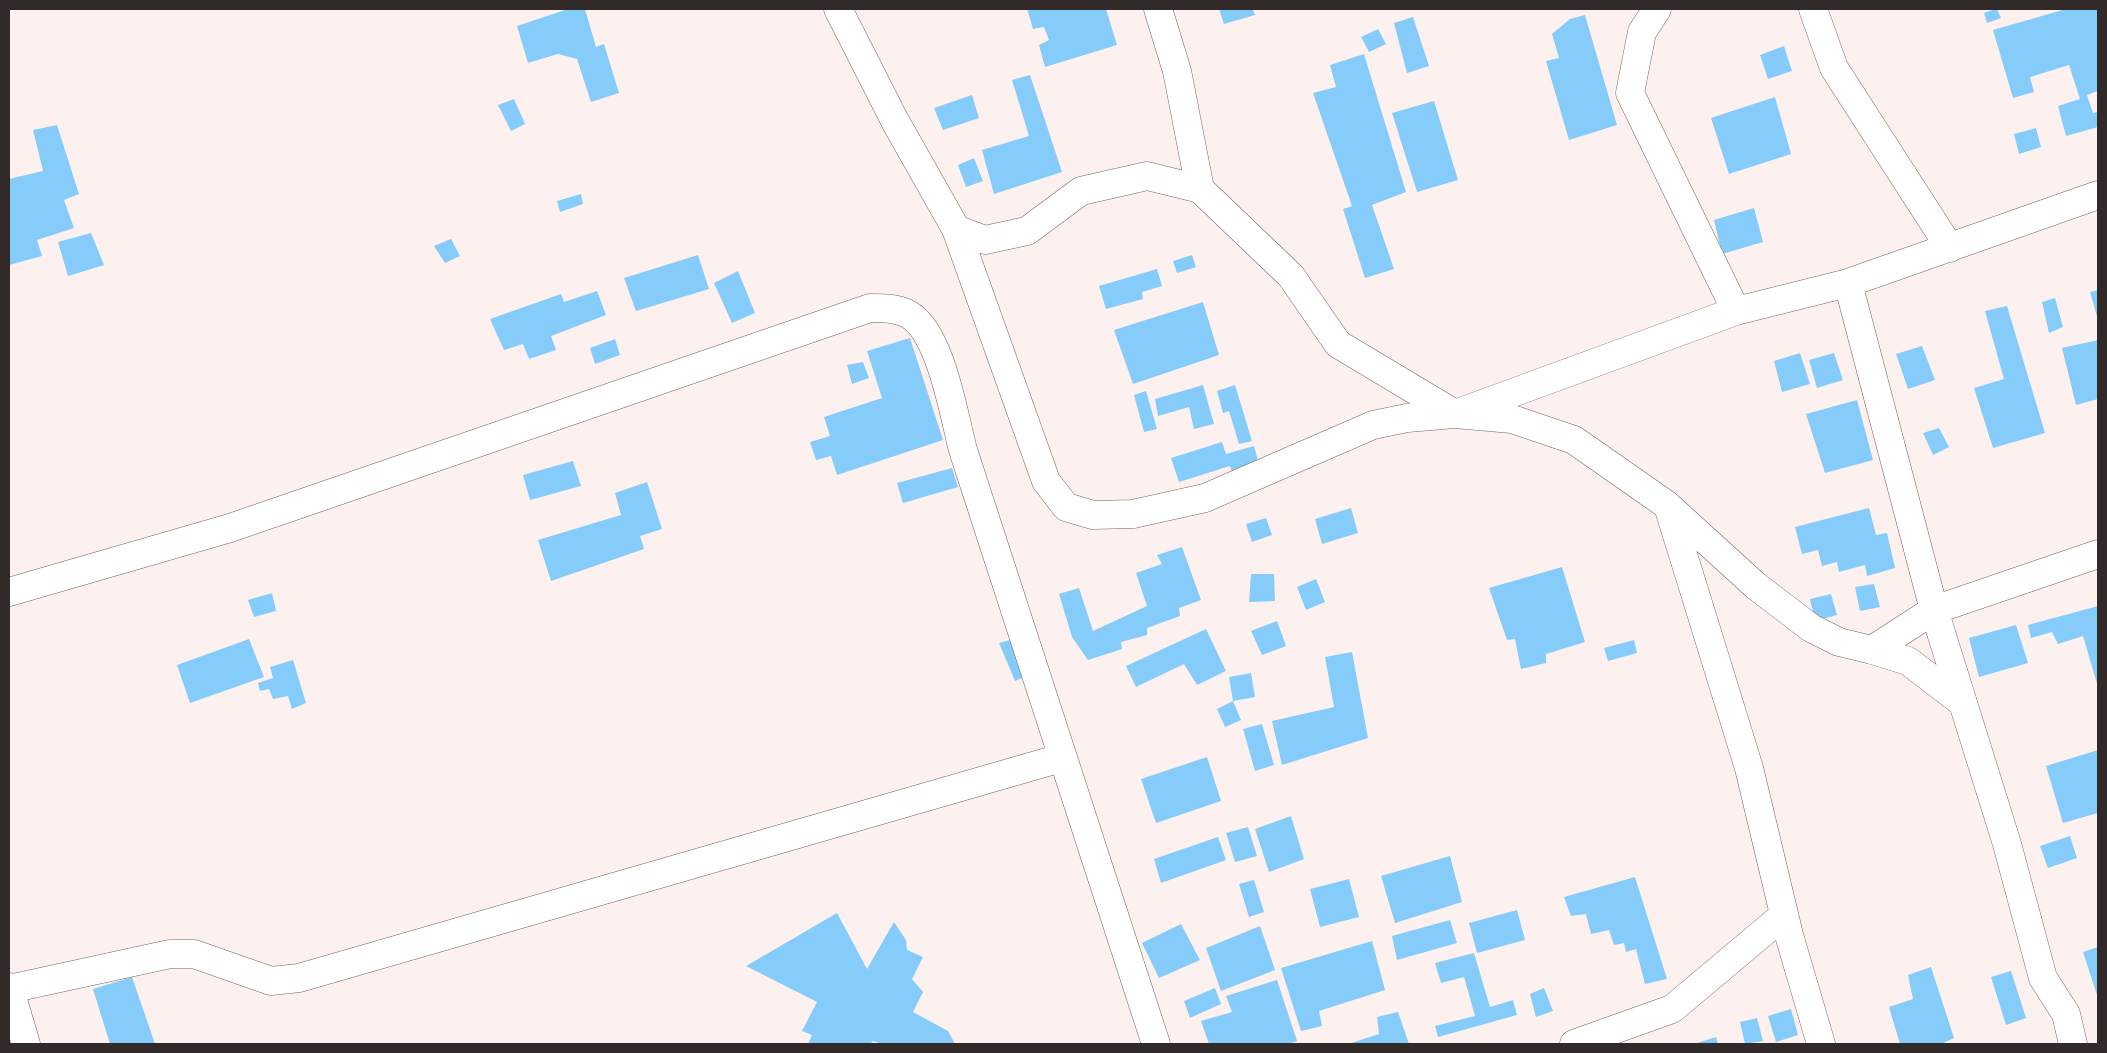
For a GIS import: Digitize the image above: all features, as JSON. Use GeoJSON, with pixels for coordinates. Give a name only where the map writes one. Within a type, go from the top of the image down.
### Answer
{"type":"FeatureCollection","features":[{"type":"Feature","properties":{"kind":"street"},"geometry":{"type":"LineString","coordinates":[[838,9],[895,121],[956,229],[1046,482],[1066,507],[1093,515],[1133,514],[1205,498],[1373,425],[1408,418],[1455,414],[1512,419],[1574,440],[1667,505],[1756,586],[1811,628],[1839,642],[1908,661],[1963,703]]}},
{"type":"Feature","properties":{"kind":"street"},"geometry":{"type":"LineString","coordinates":[[1158,9],[1177,71],[1200,189]]}},
{"type":"Feature","properties":{"kind":"street"},"geometry":{"type":"LineString","coordinates":[[1657,9],[1642,32],[1630,93],[1736,311]]}},
{"type":"Feature","properties":{"kind":"street"},"geometry":{"type":"LineString","coordinates":[[1813,9],[1834,68],[1950,248]]}},
{"type":"Feature","properties":{"kind":"street"},"geometry":{"type":"LineString","coordinates":[[956,229],[985,240],[1028,231],[1081,191],[1147,176],[1200,189],[1291,276],[1338,344],[1455,414]]}},
{"type":"Feature","properties":{"kind":"street"},"geometry":{"type":"LineString","coordinates":[[1455,414],[1736,311],[1848,283],[2098,195]]}},
{"type":"Feature","properties":{"kind":"street"},"geometry":{"type":"LineString","coordinates":[[1848,283],[1934,610],[2007,844],[2043,978],[2066,1014],[2073,1044]]}},
{"type":"Feature","properties":{"kind":"street"},"geometry":{"type":"LineString","coordinates":[[9,592],[230,528],[870,308],[894,309],[910,315],[933,344],[939,359],[963,450],[1061,758],[1156,1044]]}},
{"type":"Feature","properties":{"kind":"street"},"geometry":{"type":"LineString","coordinates":[[1667,505],[1749,768],[1784,915],[1822,1044]]}},
{"type":"Feature","properties":{"kind":"street"},"geometry":{"type":"LineString","coordinates":[[1872,650],[1934,610],[2098,554]]}},
{"type":"Feature","properties":{"kind":"street"},"geometry":{"type":"LineString","coordinates":[[26,1044],[9,988],[170,954],[194,954],[271,981],[299,978],[1061,758]]}},
{"type":"Feature","properties":{"kind":"street"},"geometry":{"type":"LineString","coordinates":[[1574,1044],[1672,1009],[1784,915]]}},
{"type":"Feature","properties":{"kind":"building"},"geometry":{"type":"Polygon","coordinates":[[[568,9],[585,9],[596,47],[604,44],[619,93],[591,102],[577,59],[558,54],[528,63],[517,26],[568,9]]]}},
{"type":"Feature","properties":{"kind":"building"},"geometry":{"type":"Polygon","coordinates":[[[1027,9],[1106,9],[1117,45],[1045,67],[1039,45],[1049,40],[1044,27],[1033,29],[1027,9]]]}},
{"type":"Feature","properties":{"kind":"building"},"geometry":{"type":"Polygon","coordinates":[[[1219,9],[1253,9],[1255,15],[1224,24],[1219,9]]]}},
{"type":"Feature","properties":{"kind":"building"},"geometry":{"type":"Polygon","coordinates":[[[1997,9],[2001,18],[1987,23],[1984,13],[1997,9]]]}},
{"type":"Feature","properties":{"kind":"building"},"geometry":{"type":"Polygon","coordinates":[[[2066,9],[2098,9],[2098,91],[2087,95],[2093,113],[2098,112],[2098,127],[2066,136],[2058,106],[2080,99],[2069,65],[2030,77],[2034,92],[2013,98],[1993,30],[2066,9]]]}},
{"type":"Feature","properties":{"kind":"building"},"geometry":{"type":"Polygon","coordinates":[[[1585,15],[1617,125],[1569,140],[1546,61],[1559,58],[1552,34],[1570,19],[1585,15]]]}},
{"type":"Feature","properties":{"kind":"building"},"geometry":{"type":"Polygon","coordinates":[[[1413,17],[1429,66],[1407,73],[1394,23],[1413,17]]]}},
{"type":"Feature","properties":{"kind":"building"},"geometry":{"type":"Polygon","coordinates":[[[1378,29],[1386,44],[1369,52],[1361,37],[1378,29]]]}},
{"type":"Feature","properties":{"kind":"building"},"geometry":{"type":"Polygon","coordinates":[[[1784,46],[1792,71],[1768,79],[1760,55],[1784,46]]]}},
{"type":"Feature","properties":{"kind":"building"},"geometry":{"type":"Polygon","coordinates":[[[1364,54],[1406,192],[1372,205],[1394,269],[1365,278],[1343,209],[1352,206],[1313,93],[1336,87],[1330,65],[1364,54]]]}},
{"type":"Feature","properties":{"kind":"building"},"geometry":{"type":"Polygon","coordinates":[[[1030,75],[1062,172],[994,194],[982,150],[1029,136],[1012,80],[1030,75]]]}},
{"type":"Feature","properties":{"kind":"building"},"geometry":{"type":"Polygon","coordinates":[[[972,95],[979,118],[943,130],[934,108],[972,95]]]}},
{"type":"Feature","properties":{"kind":"building"},"geometry":{"type":"Polygon","coordinates":[[[1775,97],[1791,154],[1729,174],[1711,118],[1775,97]]]}},
{"type":"Feature","properties":{"kind":"building"},"geometry":{"type":"Polygon","coordinates":[[[514,99],[525,124],[511,131],[498,105],[514,99]]]}},
{"type":"Feature","properties":{"kind":"building"},"geometry":{"type":"Polygon","coordinates":[[[1434,101],[1458,180],[1417,192],[1392,113],[1434,101]]]}},
{"type":"Feature","properties":{"kind":"building"},"geometry":{"type":"Polygon","coordinates":[[[57,125],[79,194],[64,200],[74,228],[37,240],[42,256],[9,265],[9,179],[43,171],[33,130],[57,125]]]}},
{"type":"Feature","properties":{"kind":"building"},"geometry":{"type":"Polygon","coordinates":[[[2036,128],[2041,147],[2019,154],[2014,134],[2036,128]]]}},
{"type":"Feature","properties":{"kind":"building"},"geometry":{"type":"Polygon","coordinates":[[[974,158],[983,181],[966,187],[958,165],[974,158]]]}},
{"type":"Feature","properties":{"kind":"building"},"geometry":{"type":"Polygon","coordinates":[[[581,194],[583,204],[560,212],[557,201],[581,194]]]}},
{"type":"Feature","properties":{"kind":"building"},"geometry":{"type":"Polygon","coordinates":[[[1754,208],[1763,242],[1722,254],[1714,220],[1754,208]]]}},
{"type":"Feature","properties":{"kind":"building"},"geometry":{"type":"Polygon","coordinates":[[[91,233],[104,265],[68,276],[58,242],[91,233]]]}},
{"type":"Feature","properties":{"kind":"building"},"geometry":{"type":"Polygon","coordinates":[[[451,239],[460,256],[445,263],[434,246],[451,239]]]}},
{"type":"Feature","properties":{"kind":"building"},"geometry":{"type":"Polygon","coordinates":[[[698,255],[709,289],[636,311],[624,278],[698,255]]]}},
{"type":"Feature","properties":{"kind":"building"},"geometry":{"type":"Polygon","coordinates":[[[1192,255],[1196,267],[1177,273],[1173,261],[1192,255]]]}},
{"type":"Feature","properties":{"kind":"building"},"geometry":{"type":"Polygon","coordinates":[[[1157,269],[1162,286],[1142,292],[1143,299],[1106,309],[1099,286],[1157,269]]]}},
{"type":"Feature","properties":{"kind":"building"},"geometry":{"type":"Polygon","coordinates":[[[738,271],[755,313],[732,323],[714,283],[738,271]]]}},
{"type":"Feature","properties":{"kind":"building"},"geometry":{"type":"Polygon","coordinates":[[[2098,290],[2098,320],[2090,292],[2098,290]]]}},
{"type":"Feature","properties":{"kind":"building"},"geometry":{"type":"Polygon","coordinates":[[[597,291],[606,315],[551,336],[556,350],[529,359],[523,344],[504,350],[490,319],[561,294],[564,302],[597,291]]]}},
{"type":"Feature","properties":{"kind":"building"},"geometry":{"type":"Polygon","coordinates":[[[2055,298],[2063,327],[2049,333],[2042,302],[2055,298]]]}},
{"type":"Feature","properties":{"kind":"building"},"geometry":{"type":"Polygon","coordinates":[[[1203,302],[1219,355],[1133,384],[1114,330],[1203,302]]]}},
{"type":"Feature","properties":{"kind":"building"},"geometry":{"type":"Polygon","coordinates":[[[2007,306],[2045,433],[1993,448],[1974,388],[2004,379],[1985,311],[2007,306]]]}},
{"type":"Feature","properties":{"kind":"building"},"geometry":{"type":"Polygon","coordinates":[[[910,338],[943,440],[837,475],[831,456],[816,460],[810,442],[830,436],[824,417],[882,398],[867,351],[910,338]]]}},
{"type":"Feature","properties":{"kind":"building"},"geometry":{"type":"Polygon","coordinates":[[[615,339],[620,355],[595,364],[590,348],[615,339]]]}},
{"type":"Feature","properties":{"kind":"building"},"geometry":{"type":"Polygon","coordinates":[[[2098,340],[2098,399],[2076,405],[2062,348],[2098,340]]]}},
{"type":"Feature","properties":{"kind":"building"},"geometry":{"type":"Polygon","coordinates":[[[1922,346],[1935,380],[1908,389],[1896,354],[1922,346]]]}},
{"type":"Feature","properties":{"kind":"building"},"geometry":{"type":"Polygon","coordinates":[[[1800,353],[1810,384],[1782,392],[1774,361],[1800,353]]]}},
{"type":"Feature","properties":{"kind":"building"},"geometry":{"type":"Polygon","coordinates":[[[1834,353],[1843,380],[1817,388],[1809,360],[1834,353]]]}},
{"type":"Feature","properties":{"kind":"building"},"geometry":{"type":"Polygon","coordinates":[[[863,362],[869,378],[852,384],[847,365],[863,362]]]}},
{"type":"Feature","properties":{"kind":"building"},"geometry":{"type":"Polygon","coordinates":[[[1203,385],[1214,424],[1194,429],[1189,407],[1158,416],[1155,399],[1203,385]]]}},
{"type":"Feature","properties":{"kind":"building"},"geometry":{"type":"Polygon","coordinates":[[[1235,385],[1252,441],[1239,444],[1229,411],[1223,413],[1217,391],[1235,385]]]}},
{"type":"Feature","properties":{"kind":"building"},"geometry":{"type":"Polygon","coordinates":[[[1146,391],[1157,429],[1144,432],[1134,395],[1146,391]]]}},
{"type":"Feature","properties":{"kind":"building"},"geometry":{"type":"Polygon","coordinates":[[[1857,400],[1873,460],[1825,473],[1806,414],[1857,400]]]}},
{"type":"Feature","properties":{"kind":"building"},"geometry":{"type":"Polygon","coordinates":[[[1939,428],[1949,447],[1933,455],[1923,433],[1939,428]]]}},
{"type":"Feature","properties":{"kind":"building"},"geometry":{"type":"Polygon","coordinates":[[[1222,442],[1226,454],[1254,446],[1260,468],[1234,477],[1230,466],[1179,482],[1171,458],[1222,442]]]}},
{"type":"Feature","properties":{"kind":"building"},"geometry":{"type":"Polygon","coordinates":[[[573,461],[581,486],[530,500],[523,475],[573,461]]]}},
{"type":"Feature","properties":{"kind":"building"},"geometry":{"type":"Polygon","coordinates":[[[952,468],[958,487],[903,503],[897,483],[952,468]]]}},
{"type":"Feature","properties":{"kind":"building"},"geometry":{"type":"Polygon","coordinates":[[[647,482],[662,529],[640,536],[644,549],[551,581],[538,540],[621,515],[615,493],[647,482]]]}},
{"type":"Feature","properties":{"kind":"building"},"geometry":{"type":"Polygon","coordinates":[[[1351,508],[1358,533],[1322,544],[1315,519],[1351,508]]]}},
{"type":"Feature","properties":{"kind":"building"},"geometry":{"type":"Polygon","coordinates":[[[1869,508],[1876,535],[1887,533],[1895,568],[1867,576],[1865,565],[1839,572],[1837,562],[1822,566],[1818,550],[1802,554],[1795,527],[1869,508]]]}},
{"type":"Feature","properties":{"kind":"building"},"geometry":{"type":"Polygon","coordinates":[[[1266,518],[1272,535],[1252,542],[1246,524],[1266,518]]]}},
{"type":"Feature","properties":{"kind":"building"},"geometry":{"type":"Polygon","coordinates":[[[1182,547],[1201,600],[1179,608],[1180,616],[1147,628],[1147,635],[1121,642],[1122,649],[1088,660],[1072,637],[1059,594],[1079,588],[1093,631],[1147,606],[1136,573],[1162,564],[1157,555],[1182,547]]]}},
{"type":"Feature","properties":{"kind":"building"},"geometry":{"type":"Polygon","coordinates":[[[1562,567],[1585,642],[1546,654],[1546,663],[1521,669],[1515,639],[1507,640],[1489,588],[1562,567]]]}},
{"type":"Feature","properties":{"kind":"building"},"geometry":{"type":"Polygon","coordinates":[[[1251,574],[1274,574],[1275,601],[1249,602],[1251,574]]]}},
{"type":"Feature","properties":{"kind":"building"},"geometry":{"type":"Polygon","coordinates":[[[1316,579],[1325,602],[1306,610],[1297,587],[1316,579]]]}},
{"type":"Feature","properties":{"kind":"building"},"geometry":{"type":"Polygon","coordinates":[[[1874,584],[1880,607],[1860,611],[1855,587],[1874,584]]]}},
{"type":"Feature","properties":{"kind":"building"},"geometry":{"type":"Polygon","coordinates":[[[272,593],[276,611],[254,617],[248,600],[272,593]]]}},
{"type":"Feature","properties":{"kind":"building"},"geometry":{"type":"Polygon","coordinates":[[[1831,594],[1837,615],[1815,621],[1810,599],[1831,594]]]}},
{"type":"Feature","properties":{"kind":"building"},"geometry":{"type":"Polygon","coordinates":[[[2098,606],[2098,687],[2083,636],[2058,644],[2052,632],[2031,638],[2028,625],[2098,606]]]}},
{"type":"Feature","properties":{"kind":"building"},"geometry":{"type":"Polygon","coordinates":[[[1277,621],[1286,646],[1262,655],[1251,631],[1277,621]]]}},
{"type":"Feature","properties":{"kind":"building"},"geometry":{"type":"Polygon","coordinates":[[[2016,625],[2028,663],[1979,677],[1969,638],[2016,625]]]}},
{"type":"Feature","properties":{"kind":"building"},"geometry":{"type":"Polygon","coordinates":[[[1206,629],[1226,671],[1197,685],[1184,664],[1136,687],[1126,666],[1206,629]]]}},
{"type":"Feature","properties":{"kind":"building"},"geometry":{"type":"Polygon","coordinates":[[[249,639],[264,677],[190,703],[177,665],[249,639]]]}},
{"type":"Feature","properties":{"kind":"building"},"geometry":{"type":"Polygon","coordinates":[[[1014,639],[1029,675],[1015,681],[999,643],[1014,639]]]}},
{"type":"Feature","properties":{"kind":"building"},"geometry":{"type":"Polygon","coordinates":[[[1634,640],[1637,653],[1608,661],[1604,648],[1634,640]]]}},
{"type":"Feature","properties":{"kind":"building"},"geometry":{"type":"Polygon","coordinates":[[[1352,652],[1368,738],[1282,765],[1272,721],[1334,707],[1325,657],[1352,652]]]}},
{"type":"Feature","properties":{"kind":"building"},"geometry":{"type":"Polygon","coordinates":[[[293,660],[306,703],[292,709],[288,696],[273,699],[269,689],[260,691],[258,683],[273,678],[270,667],[293,660]]]}},
{"type":"Feature","properties":{"kind":"building"},"geometry":{"type":"Polygon","coordinates":[[[1251,673],[1255,697],[1233,701],[1229,677],[1251,673]]]}},
{"type":"Feature","properties":{"kind":"building"},"geometry":{"type":"Polygon","coordinates":[[[1233,701],[1241,720],[1225,727],[1217,709],[1233,701]]]}},
{"type":"Feature","properties":{"kind":"building"},"geometry":{"type":"Polygon","coordinates":[[[1262,724],[1274,765],[1255,771],[1243,729],[1262,724]]]}},
{"type":"Feature","properties":{"kind":"building"},"geometry":{"type":"Polygon","coordinates":[[[2098,750],[2098,813],[2063,823],[2046,766],[2098,750]]]}},
{"type":"Feature","properties":{"kind":"building"},"geometry":{"type":"Polygon","coordinates":[[[1207,757],[1221,801],[1156,823],[1141,779],[1207,757]]]}},
{"type":"Feature","properties":{"kind":"building"},"geometry":{"type":"Polygon","coordinates":[[[1291,816],[1304,859],[1269,872],[1255,829],[1291,816]]]}},
{"type":"Feature","properties":{"kind":"building"},"geometry":{"type":"Polygon","coordinates":[[[1248,827],[1257,856],[1235,862],[1226,833],[1248,827]]]}},
{"type":"Feature","properties":{"kind":"building"},"geometry":{"type":"Polygon","coordinates":[[[2070,836],[2077,858],[2048,868],[2040,846],[2070,836]]]}},
{"type":"Feature","properties":{"kind":"building"},"geometry":{"type":"Polygon","coordinates":[[[1218,837],[1226,860],[1161,883],[1154,859],[1218,837]]]}},
{"type":"Feature","properties":{"kind":"building"},"geometry":{"type":"Polygon","coordinates":[[[1450,856],[1462,902],[1395,923],[1381,876],[1450,856]]]}},
{"type":"Feature","properties":{"kind":"building"},"geometry":{"type":"Polygon","coordinates":[[[1635,877],[1667,979],[1645,984],[1636,949],[1626,952],[1624,943],[1614,945],[1609,930],[1591,934],[1586,914],[1571,916],[1564,897],[1635,877]]]}},
{"type":"Feature","properties":{"kind":"building"},"geometry":{"type":"Polygon","coordinates":[[[1349,879],[1359,917],[1320,927],[1310,889],[1349,879]]]}},
{"type":"Feature","properties":{"kind":"building"},"geometry":{"type":"Polygon","coordinates":[[[1254,880],[1264,912],[1249,917],[1239,884],[1254,880]]]}},
{"type":"Feature","properties":{"kind":"building"},"geometry":{"type":"Polygon","coordinates":[[[1517,910],[1525,940],[1477,953],[1469,923],[1517,910]]]}},
{"type":"Feature","properties":{"kind":"building"},"geometry":{"type":"Polygon","coordinates":[[[837,913],[867,969],[894,922],[906,940],[907,950],[923,957],[912,979],[923,992],[913,1012],[948,1031],[955,1044],[882,1044],[873,1041],[870,1044],[808,1044],[812,1035],[802,1031],[817,1002],[746,966],[837,913]]]}},
{"type":"Feature","properties":{"kind":"building"},"geometry":{"type":"Polygon","coordinates":[[[1450,920],[1457,943],[1397,960],[1392,936],[1450,920]]]}},
{"type":"Feature","properties":{"kind":"building"},"geometry":{"type":"Polygon","coordinates":[[[1181,924],[1200,960],[1159,978],[1142,943],[1181,924]]]}},
{"type":"Feature","properties":{"kind":"building"},"geometry":{"type":"Polygon","coordinates":[[[1260,926],[1275,970],[1221,991],[1206,948],[1260,926]]]}},
{"type":"Feature","properties":{"kind":"building"},"geometry":{"type":"Polygon","coordinates":[[[1372,941],[1385,990],[1319,1011],[1322,1026],[1301,1031],[1281,968],[1372,941]]]}},
{"type":"Feature","properties":{"kind":"building"},"geometry":{"type":"Polygon","coordinates":[[[2098,947],[2098,998],[2083,952],[2098,947]]]}},
{"type":"Feature","properties":{"kind":"building"},"geometry":{"type":"Polygon","coordinates":[[[1474,953],[1490,1007],[1513,1000],[1517,1015],[1438,1037],[1435,1026],[1475,1016],[1464,977],[1441,983],[1435,963],[1474,953]]]}},
{"type":"Feature","properties":{"kind":"building"},"geometry":{"type":"Polygon","coordinates":[[[1931,967],[1954,1038],[1941,1044],[1900,1044],[1889,1007],[1913,999],[1908,975],[1931,967]]]}},
{"type":"Feature","properties":{"kind":"building"},"geometry":{"type":"Polygon","coordinates":[[[2011,971],[2026,1018],[2006,1025],[1991,977],[2011,971]]]}},
{"type":"Feature","properties":{"kind":"building"},"geometry":{"type":"Polygon","coordinates":[[[132,977],[155,1044],[110,1044],[93,989],[132,977]]]}},
{"type":"Feature","properties":{"kind":"building"},"geometry":{"type":"Polygon","coordinates":[[[1277,980],[1297,1041],[1288,1044],[1209,1044],[1201,1021],[1232,1012],[1226,996],[1277,980]]]}},
{"type":"Feature","properties":{"kind":"building"},"geometry":{"type":"Polygon","coordinates":[[[1215,988],[1221,1004],[1190,1018],[1184,1001],[1215,988]]]}},
{"type":"Feature","properties":{"kind":"building"},"geometry":{"type":"Polygon","coordinates":[[[1544,988],[1553,1011],[1536,1017],[1530,994],[1544,988]]]}},
{"type":"Feature","properties":{"kind":"building"},"geometry":{"type":"Polygon","coordinates":[[[1791,1009],[1798,1035],[1776,1042],[1768,1016],[1791,1009]]]}},
{"type":"Feature","properties":{"kind":"building"},"geometry":{"type":"Polygon","coordinates":[[[1398,1012],[1409,1044],[1348,1044],[1379,1034],[1377,1017],[1398,1012]]]}},
{"type":"Feature","properties":{"kind":"building"},"geometry":{"type":"Polygon","coordinates":[[[1757,1018],[1763,1041],[1745,1044],[1740,1022],[1757,1018]]]}},
{"type":"Feature","properties":{"kind":"building"},"geometry":{"type":"Polygon","coordinates":[[[1716,1037],[1718,1044],[1694,1044],[1716,1037]]]}}]}
